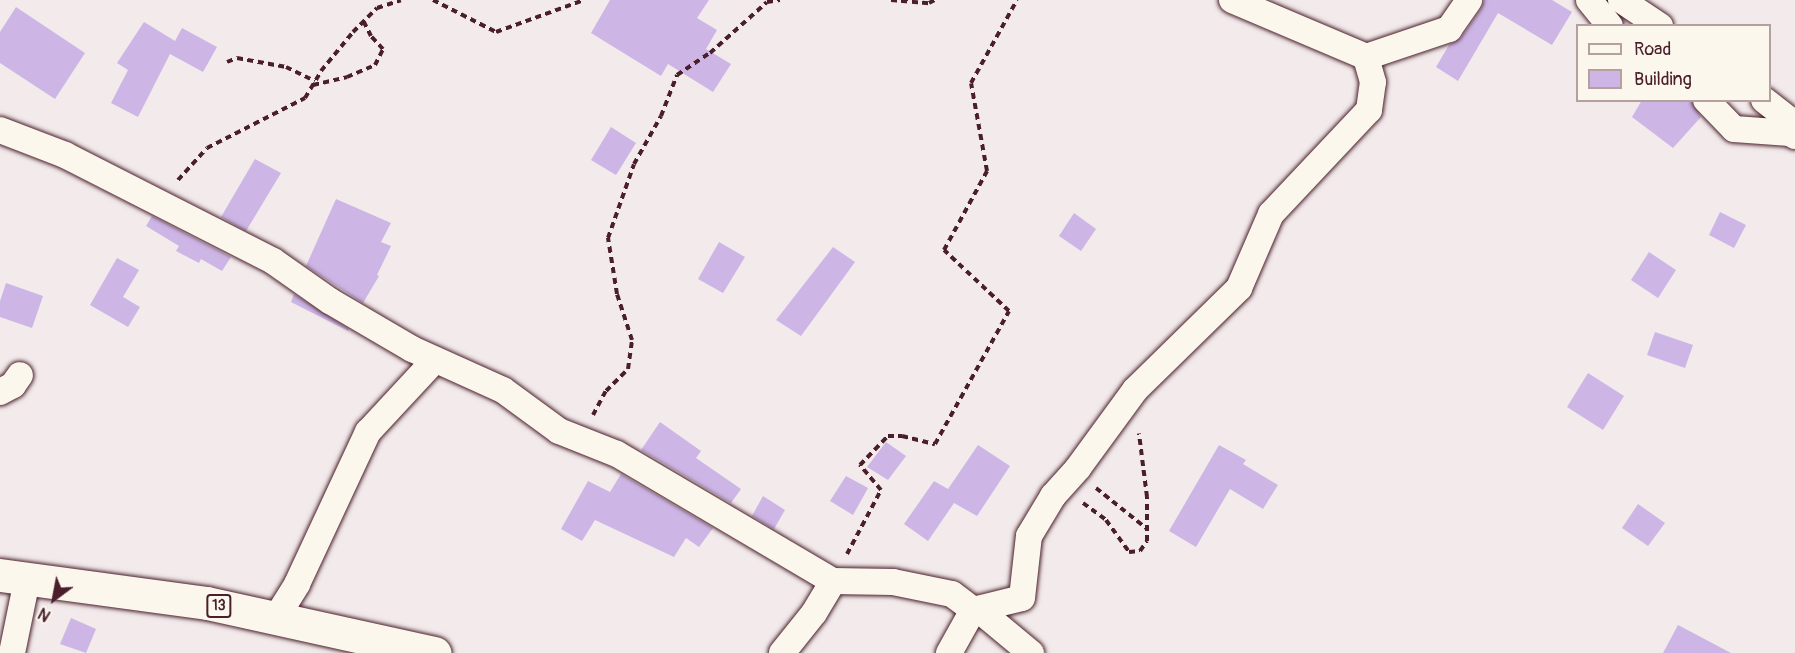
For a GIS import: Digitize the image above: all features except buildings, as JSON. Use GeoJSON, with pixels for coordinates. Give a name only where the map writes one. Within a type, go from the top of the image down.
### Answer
{"type":"FeatureCollection","features":[{"type":"Feature","properties":{"kind":"main road","name":"13"},"geometry":{"type":"LineString","coordinates":[[13,577],[207,603],[435,653]]}},
{"type":"Feature","properties":{"kind":"street"},"geometry":{"type":"LineString","coordinates":[[1232,0],[1366,57],[1449,29],[1469,0]]}},
{"type":"Feature","properties":{"kind":"street"},"geometry":{"type":"LineString","coordinates":[[1589,0],[1609,24]]}},
{"type":"Feature","properties":{"kind":"street"},"geometry":{"type":"LineString","coordinates":[[1621,0],[1657,24]]}},
{"type":"Feature","properties":{"kind":"street"},"geometry":{"type":"LineString","coordinates":[[949,653],[975,609],[1022,598],[1029,536],[1068,479],[1129,398],[1239,288],[1271,214],[1369,110],[1373,82],[1366,57]]}},
{"type":"Feature","properties":{"kind":"street"},"geometry":{"type":"LineString","coordinates":[[1708,102],[1734,129],[1790,133],[1795,136]]}},
{"type":"Feature","properties":{"kind":"street"},"geometry":{"type":"LineString","coordinates":[[1767,102],[1795,124]]}},
{"type":"Feature","properties":{"kind":"street"},"geometry":{"type":"LineString","coordinates":[[0,130],[65,155],[273,261],[330,300],[412,350],[503,390],[559,431],[617,454],[833,580],[893,582],[952,594],[975,609],[1026,651]]}},
{"type":"Feature","properties":{"kind":"street"},"geometry":{"type":"LineString","coordinates":[[276,618],[297,584],[368,432],[435,360]]}},
{"type":"Feature","properties":{"kind":"street"},"geometry":{"type":"LineString","coordinates":[[0,392],[13,385],[20,375]]}},
{"type":"Feature","properties":{"kind":"street"},"geometry":{"type":"LineString","coordinates":[[12,653],[13,577]]}},
{"type":"Feature","properties":{"kind":"street"},"geometry":{"type":"LineString","coordinates":[[782,653],[814,613],[833,580]]}},
{"type":"Feature","properties":{"kind":"path"},"geometry":{"type":"LineString","coordinates":[[162,203],[186,169],[207,148],[305,98],[314,83],[363,22],[377,8],[401,0]]}},
{"type":"Feature","properties":{"kind":"path"},"geometry":{"type":"LineString","coordinates":[[433,0],[496,32],[584,0]]}},
{"type":"Feature","properties":{"kind":"path"},"geometry":{"type":"LineString","coordinates":[[579,439],[606,391],[628,369],[632,340],[617,294],[608,238],[634,164],[661,116],[677,75],[710,53],[766,2],[780,0]]}},
{"type":"Feature","properties":{"kind":"path"},"geometry":{"type":"LineString","coordinates":[[891,0],[929,3],[935,0]]}},
{"type":"Feature","properties":{"kind":"path"},"geometry":{"type":"LineString","coordinates":[[833,580],[881,490],[860,465],[888,436],[902,436],[935,444],[1009,311],[944,250],[987,171],[971,83],[1017,0]]}},
{"type":"Feature","properties":{"kind":"path"},"geometry":{"type":"LineString","coordinates":[[227,62],[237,58],[286,66],[314,83],[347,77],[375,65],[383,49],[371,36],[363,22]]}},
{"type":"Feature","properties":{"kind":"path"},"geometry":{"type":"LineString","coordinates":[[1068,479],[1106,520],[1129,552],[1140,551],[1147,542],[1147,497],[1141,442],[1129,398]]}},
{"type":"Feature","properties":{"kind":"path"},"geometry":{"type":"LineString","coordinates":[[1068,479],[1147,528]]}}]}
